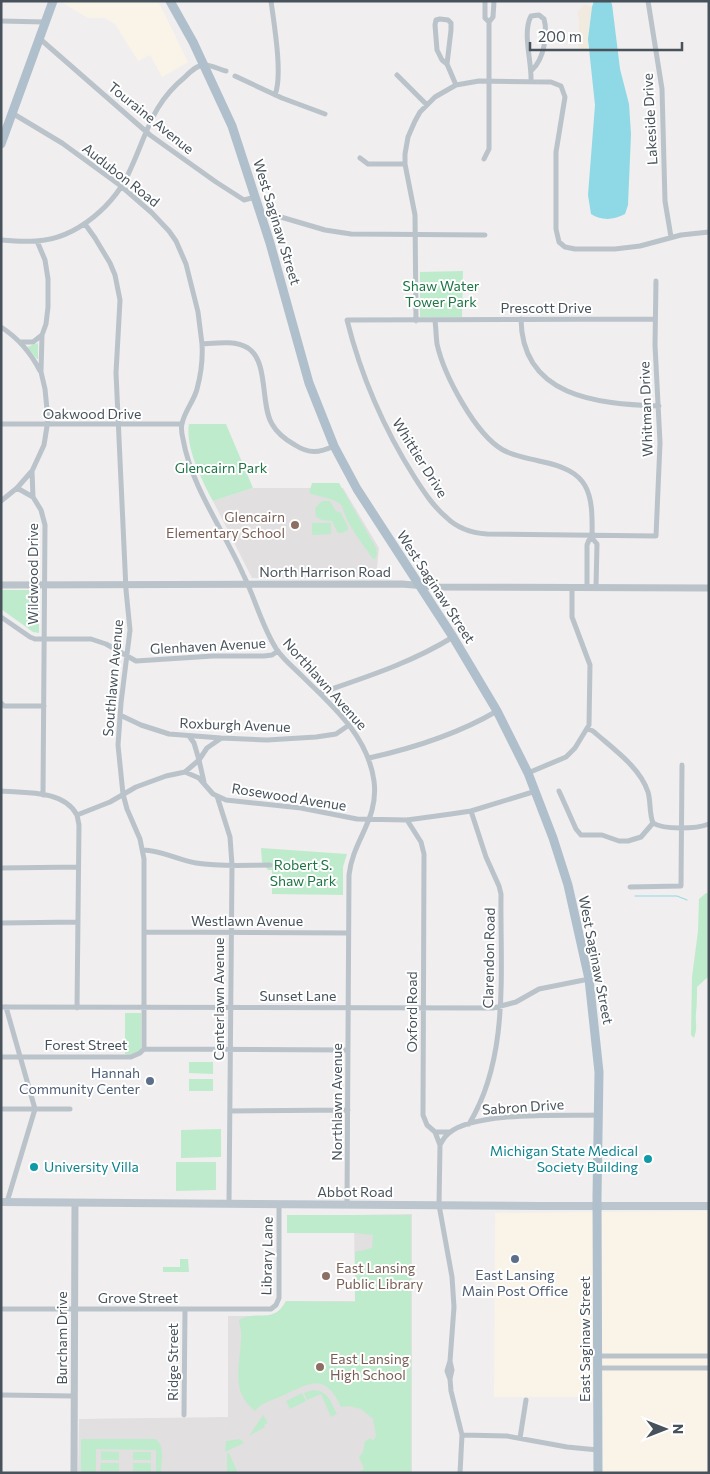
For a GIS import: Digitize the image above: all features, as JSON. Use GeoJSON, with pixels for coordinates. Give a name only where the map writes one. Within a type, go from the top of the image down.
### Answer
{"type":"FeatureCollection","features":[{"type":"Feature","properties":{"kind":"main road"},"geometry":{"type":"LineString","coordinates":[[1,144],[53,1]]}},
{"type":"Feature","properties":{"kind":"main road","name":"West Saginaw Street"},"geometry":{"type":"LineString","coordinates":[[170,1],[204,64],[232,126],[262,216],[309,383],[334,446],[357,489],[453,637],[497,711],[536,791],[553,838],[568,885],[589,979],[597,1046],[600,1115],[598,1205]]}},
{"type":"Feature","properties":{"kind":"main road","name":"Abbot Road"},"geometry":{"type":"LineString","coordinates":[[4,1202],[75,1204],[709,1206]]}},
{"type":"Feature","properties":{"kind":"main road","name":"East Saginaw Street"},"geometry":{"type":"LineString","coordinates":[[598,1205],[598,1473]]}},
{"type":"Feature","properties":{"kind":"street"},"geometry":{"type":"LineString","coordinates":[[270,1],[278,72],[275,95]]}},
{"type":"Feature","properties":{"kind":"street"},"geometry":{"type":"LineString","coordinates":[[485,1],[485,18],[489,22]]}},
{"type":"Feature","properties":{"kind":"street"},"geometry":{"type":"LineString","coordinates":[[484,159],[489,149],[489,22],[493,17],[494,1]]}},
{"type":"Feature","properties":{"kind":"street","name":"Lakeside Drive"},"geometry":{"type":"LineString","coordinates":[[648,1],[649,16],[661,73],[665,201],[671,237]]}},
{"type":"Feature","properties":{"kind":"street"},"geometry":{"type":"LineString","coordinates":[[531,81],[532,70],[529,63],[530,51],[527,32],[531,16],[539,15],[544,19],[546,32],[538,64],[532,70]]}},
{"type":"Feature","properties":{"kind":"street"},"geometry":{"type":"LineString","coordinates":[[447,64],[451,26],[448,20],[440,19],[436,20],[435,25],[436,50],[447,64],[456,85]]}},
{"type":"Feature","properties":{"kind":"street"},"geometry":{"type":"LineString","coordinates":[[1,21],[45,22]]}},
{"type":"Feature","properties":{"kind":"street","name":"Touraine Avenue"},"geometry":{"type":"LineString","coordinates":[[39,38],[145,131],[244,200],[256,197]]}},
{"type":"Feature","properties":{"kind":"street"},"geometry":{"type":"LineString","coordinates":[[1,240],[37,241],[66,233],[84,224],[108,205],[121,186],[131,169],[153,114],[170,91],[196,67],[204,64],[226,71]]}},
{"type":"Feature","properties":{"kind":"street"},"geometry":{"type":"LineString","coordinates":[[397,75],[427,105]]}},
{"type":"Feature","properties":{"kind":"street"},"geometry":{"type":"LineString","coordinates":[[235,76],[275,95],[325,114]]}},
{"type":"Feature","properties":{"kind":"street"},"geometry":{"type":"LineString","coordinates":[[416,321],[415,215],[405,164],[408,137],[415,121],[427,105],[443,92],[456,85],[489,81],[531,81],[555,82],[561,86],[565,92],[565,106],[556,152],[556,229],[559,242],[565,247],[575,249],[615,249],[640,246],[691,233],[709,232]]}},
{"type":"Feature","properties":{"kind":"street","name":"Audubon Road"},"geometry":{"type":"LineString","coordinates":[[12,113],[62,143],[121,186],[152,213],[176,241],[186,264],[191,283],[198,312],[202,344]]}},
{"type":"Feature","properties":{"kind":"street"},"geometry":{"type":"LineString","coordinates":[[360,158],[368,164],[405,164]]}},
{"type":"Feature","properties":{"kind":"street"},"geometry":{"type":"LineString","coordinates":[[262,216],[274,214],[337,233],[485,235]]}},
{"type":"Feature","properties":{"kind":"street","name":"Southlawn Avenue"},"geometry":{"type":"LineString","coordinates":[[84,224],[110,263],[119,294],[120,311],[116,356],[118,425],[130,630],[118,745],[123,794],[143,850],[145,932],[144,1049]]}},
{"type":"Feature","properties":{"kind":"street","name":"Wildwood Drive"},"geometry":{"type":"LineString","coordinates":[[37,241],[46,260],[48,279],[46,324],[42,335],[40,372],[45,388],[48,425],[44,445],[32,471],[33,497],[44,517],[43,795]]}},
{"type":"Feature","properties":{"kind":"street","name":"Whitman Drive"},"geometry":{"type":"LineString","coordinates":[[656,281],[655,319],[659,406],[659,474],[656,536]]}},
{"type":"Feature","properties":{"kind":"street"},"geometry":{"type":"LineString","coordinates":[[521,319],[523,342],[530,360],[539,372],[556,387],[599,400],[659,406]]}},
{"type":"Feature","properties":{"kind":"street","name":"Prescott Drive"},"geometry":{"type":"LineString","coordinates":[[347,320],[655,319]]}},
{"type":"Feature","properties":{"kind":"street","name":"Whittier Drive"},"geometry":{"type":"LineString","coordinates":[[347,320],[359,364],[388,431],[414,477],[447,518],[466,530],[481,534],[592,537],[656,536]]}},
{"type":"Feature","properties":{"kind":"street"},"geometry":{"type":"LineString","coordinates":[[435,321],[437,343],[445,366],[462,401],[478,426],[494,444],[503,450],[519,457],[560,466],[578,477],[590,496],[592,537],[597,544],[596,587]]}},
{"type":"Feature","properties":{"kind":"street"},"geometry":{"type":"LineString","coordinates":[[1,327],[21,342],[35,361],[40,372]]}},
{"type":"Feature","properties":{"kind":"street"},"geometry":{"type":"LineString","coordinates":[[21,342],[33,342],[42,335]]}},
{"type":"Feature","properties":{"kind":"street"},"geometry":{"type":"LineString","coordinates":[[182,424],[197,391],[202,368],[202,344],[233,344],[247,348],[256,357],[263,382],[268,416],[277,432],[298,447],[312,452],[321,452],[334,446]]}},
{"type":"Feature","properties":{"kind":"street","name":"Oakwood Drive"},"geometry":{"type":"LineString","coordinates":[[1,424],[182,424]]}},
{"type":"Feature","properties":{"kind":"street","name":"Northlawn Avenue"},"geometry":{"type":"LineString","coordinates":[[182,424],[186,452],[200,486],[248,584],[269,636],[278,651],[349,725],[369,758],[375,790],[370,820],[353,854],[350,866],[347,1204]]}},
{"type":"Feature","properties":{"kind":"street"},"geometry":{"type":"LineString","coordinates":[[1,501],[17,488],[32,471]]}},
{"type":"Feature","properties":{"kind":"street"},"geometry":{"type":"LineString","coordinates":[[17,488],[33,497]]}},
{"type":"Feature","properties":{"kind":"street"},"geometry":{"type":"LineString","coordinates":[[587,587],[587,545],[592,537]]}},
{"type":"Feature","properties":{"kind":"street","name":"North Harrison Road"},"geometry":{"type":"LineString","coordinates":[[1,585],[248,584],[709,588]]}},
{"type":"Feature","properties":{"kind":"street"},"geometry":{"type":"LineString","coordinates":[[528,773],[566,757],[576,748],[588,729],[590,722],[590,665],[572,617],[572,587]]}},
{"type":"Feature","properties":{"kind":"street","name":"Glenhaven Avenue"},"geometry":{"type":"LineString","coordinates":[[1,617],[30,637],[44,639],[91,639],[106,644],[138,661],[213,656],[264,656],[278,651]]}},
{"type":"Feature","properties":{"kind":"street"},"geometry":{"type":"LineString","coordinates":[[320,694],[402,664],[453,637]]}},
{"type":"Feature","properties":{"kind":"street"},"geometry":{"type":"LineString","coordinates":[[2,705],[44,706]]}},
{"type":"Feature","properties":{"kind":"street"},"geometry":{"type":"LineString","coordinates":[[369,758],[445,736],[497,711]]}},
{"type":"Feature","properties":{"kind":"street","name":"Roxburgh Avenue"},"geometry":{"type":"LineString","coordinates":[[120,715],[156,731],[221,738],[267,740],[316,738],[336,734],[349,725]]}},
{"type":"Feature","properties":{"kind":"street"},"geometry":{"type":"LineString","coordinates":[[559,791],[576,829],[581,835],[602,835],[628,841],[642,837],[653,823],[648,791],[642,779],[607,744],[588,729]]}},
{"type":"Feature","properties":{"kind":"street"},"geometry":{"type":"LineString","coordinates":[[189,736],[194,743],[204,783]]}},
{"type":"Feature","properties":{"kind":"street"},"geometry":{"type":"LineString","coordinates":[[77,815],[110,802],[136,787],[166,776],[185,772],[199,760],[211,745],[221,738]]}},
{"type":"Feature","properties":{"kind":"street"},"geometry":{"type":"LineString","coordinates":[[630,887],[681,886],[682,765]]}},
{"type":"Feature","properties":{"kind":"street","name":"Rosewood Avenue"},"geometry":{"type":"LineString","coordinates":[[185,772],[195,776],[217,796],[240,802],[283,806],[370,820],[407,820],[471,811],[536,791]]}},
{"type":"Feature","properties":{"kind":"street"},"geometry":{"type":"LineString","coordinates":[[1,791],[43,795],[62,800],[73,808],[77,815],[79,825],[77,1008]]}},
{"type":"Feature","properties":{"kind":"street","name":"Centerlawn Avenue"},"geometry":{"type":"LineString","coordinates":[[217,796],[230,837],[232,865],[229,1204]]}},
{"type":"Feature","properties":{"kind":"street","name":"Clarendon Road"},"geometry":{"type":"LineString","coordinates":[[468,1124],[477,1109],[491,1070],[500,1007],[501,894],[486,857],[471,811]]}},
{"type":"Feature","properties":{"kind":"street","name":"Oxford Road"},"geometry":{"type":"LineString","coordinates":[[407,820],[421,842],[424,854],[423,1115],[427,1125],[435,1132],[440,1146],[439,1205],[453,1286],[454,1307],[450,1361],[447,1371],[462,1435],[460,1473]]}},
{"type":"Feature","properties":{"kind":"street"},"geometry":{"type":"LineString","coordinates":[[653,823],[663,827],[698,827],[709,824]]}},
{"type":"Feature","properties":{"kind":"street"},"geometry":{"type":"LineString","coordinates":[[143,850],[157,851],[198,863],[270,865]]}},
{"type":"Feature","properties":{"kind":"street"},"geometry":{"type":"LineString","coordinates":[[1,868],[78,868]]}},
{"type":"Feature","properties":{"kind":"street"},"geometry":{"type":"LineString","coordinates":[[1,923],[78,922]]}},
{"type":"Feature","properties":{"kind":"street","name":"Westlawn Avenue"},"geometry":{"type":"LineString","coordinates":[[145,932],[348,933]]}},
{"type":"Feature","properties":{"kind":"street","name":"Sunset Lane"},"geometry":{"type":"LineString","coordinates":[[4,1007],[493,1008],[516,1002],[539,990],[589,979]]}},
{"type":"Feature","properties":{"kind":"street"},"geometry":{"type":"LineString","coordinates":[[4,1007],[36,1109],[4,1202]]}},
{"type":"Feature","properties":{"kind":"street","name":"Forest Street"},"geometry":{"type":"LineString","coordinates":[[1,1057],[131,1057],[144,1049],[348,1050]]}},
{"type":"Feature","properties":{"kind":"street"},"geometry":{"type":"LineString","coordinates":[[1,1109],[70,1109]]}},
{"type":"Feature","properties":{"kind":"street"},"geometry":{"type":"LineString","coordinates":[[477,1109],[479,1116],[485,1120]]}},
{"type":"Feature","properties":{"kind":"street"},"geometry":{"type":"LineString","coordinates":[[230,1111],[348,1110]]}},
{"type":"Feature","properties":{"kind":"street","name":"Sabron Drive"},"geometry":{"type":"LineString","coordinates":[[435,1132],[450,1132],[468,1124],[485,1120],[532,1116],[600,1115]]}},
{"type":"Feature","properties":{"kind":"street"},"geometry":{"type":"LineString","coordinates":[[440,1146],[450,1132]]}},
{"type":"Feature","properties":{"kind":"street","name":"Burcham Drive"},"geometry":{"type":"LineString","coordinates":[[74,1473],[75,1204]]}},
{"type":"Feature","properties":{"kind":"street","name":"Library Lane"},"geometry":{"type":"LineString","coordinates":[[274,1308],[279,1298],[279,1204]]}},
{"type":"Feature","properties":{"kind":"street","name":"Grove Street"},"geometry":{"type":"LineString","coordinates":[[1,1309],[274,1308]]}},
{"type":"Feature","properties":{"kind":"street","name":"Ridge Street"},"geometry":{"type":"LineString","coordinates":[[184,1415],[185,1309]]}},
{"type":"Feature","properties":{"kind":"street"},"geometry":{"type":"LineString","coordinates":[[599,1356],[709,1356]]}},
{"type":"Feature","properties":{"kind":"street"},"geometry":{"type":"LineString","coordinates":[[599,1368],[709,1368]]}},
{"type":"Feature","properties":{"kind":"street"},"geometry":{"type":"LineString","coordinates":[[1,1395],[74,1396]]}},
{"type":"Feature","properties":{"kind":"street"},"geometry":{"type":"LineString","coordinates":[[520,1438],[526,1400]]}},
{"type":"Feature","properties":{"kind":"street"},"geometry":{"type":"LineString","coordinates":[[462,1435],[520,1438],[567,1447],[598,1450]]}},
{"type":"Feature","properties":{"kind":"shaded area"},"geometry":{"type":"Polygon","coordinates":[[[60,1],[158,1],[188,62],[162,77],[150,55],[138,61],[115,24],[105,18],[88,18],[60,1]]]}},
{"type":"Feature","properties":{"kind":"shaded area","name":"Glencairn Elementary School"},"geometry":{"type":"Polygon","coordinates":[[[253,488],[343,488],[379,548],[376,578],[252,578],[213,501],[253,488]]]}},
{"type":"Feature","properties":{"kind":"shaded area"},"geometry":{"type":"Polygon","coordinates":[[[709,1211],[708,1473],[595,1473],[595,1397],[494,1397],[495,1213],[709,1211]]]}},
{"type":"Feature","properties":{"kind":"shaded area","name":"East Lansing High School"},"geometry":{"type":"Polygon","coordinates":[[[412,1214],[412,1473],[78,1473],[79,1419],[228,1417],[228,1316],[270,1316],[280,1311],[286,1301],[355,1301],[354,1215],[412,1214]]]}},
{"type":"Feature","properties":{"kind":"green space","name":"Shaw Water Tower Park"},"geometry":{"type":"Polygon","coordinates":[[[463,271],[462,317],[420,317],[420,272],[463,271]]]}},
{"type":"Feature","properties":{"kind":"green space"},"geometry":{"type":"Polygon","coordinates":[[[38,343],[38,359],[37,359],[27,347],[38,343]]]}},
{"type":"Feature","properties":{"kind":"green space","name":"Glencairn Park"},"geometry":{"type":"Polygon","coordinates":[[[189,424],[226,424],[253,488],[213,501],[192,453],[188,433],[189,424]]]}},
{"type":"Feature","properties":{"kind":"green space"},"geometry":{"type":"Polygon","coordinates":[[[312,483],[339,483],[376,548],[377,555],[375,559],[373,559],[354,532],[339,503],[309,493],[312,483]]]}},
{"type":"Feature","properties":{"kind":"green space"},"geometry":{"type":"Polygon","coordinates":[[[322,501],[330,501],[336,511],[341,513],[348,530],[338,533],[332,521],[316,517],[315,508],[322,501]]]}},
{"type":"Feature","properties":{"kind":"green space"},"geometry":{"type":"Polygon","coordinates":[[[312,523],[331,523],[331,534],[312,535],[312,523]]]}},
{"type":"Feature","properties":{"kind":"green space"},"geometry":{"type":"Polygon","coordinates":[[[1,590],[39,590],[39,633],[33,632],[1,609],[1,590]]]}},
{"type":"Feature","properties":{"kind":"green space","name":"Robert S. Shaw Park"},"geometry":{"type":"Polygon","coordinates":[[[261,848],[347,854],[343,867],[343,895],[272,894],[272,870],[268,870],[262,862],[261,848]]]}},
{"type":"Feature","properties":{"kind":"green space"},"geometry":{"type":"Polygon","coordinates":[[[706,893],[709,894],[709,976],[697,987],[694,1038],[691,1035],[692,977],[698,931],[699,899],[706,893]]]}},
{"type":"Feature","properties":{"kind":"green space"},"geometry":{"type":"Polygon","coordinates":[[[125,1013],[141,1013],[141,1050],[133,1055],[125,1054],[125,1013]]]}},
{"type":"Feature","properties":{"kind":"green space"},"geometry":{"type":"Polygon","coordinates":[[[189,1062],[213,1062],[213,1074],[189,1073],[189,1062]]]}},
{"type":"Feature","properties":{"kind":"green space"},"geometry":{"type":"Polygon","coordinates":[[[189,1079],[213,1079],[213,1091],[189,1091],[189,1079]]]}},
{"type":"Feature","properties":{"kind":"green space"},"geometry":{"type":"Polygon","coordinates":[[[221,1129],[221,1157],[181,1158],[181,1130],[221,1129]]]}},
{"type":"Feature","properties":{"kind":"green space"},"geometry":{"type":"Polygon","coordinates":[[[176,1162],[216,1162],[216,1190],[176,1191],[176,1162]]]}},
{"type":"Feature","properties":{"kind":"green space"},"geometry":{"type":"Polygon","coordinates":[[[287,1215],[411,1215],[411,1473],[356,1473],[364,1469],[359,1457],[363,1452],[365,1441],[371,1438],[373,1441],[376,1436],[373,1419],[361,1409],[349,1406],[341,1407],[335,1396],[323,1385],[316,1384],[301,1387],[267,1402],[255,1411],[242,1396],[238,1378],[241,1336],[239,1320],[246,1317],[276,1313],[286,1301],[355,1302],[355,1252],[372,1248],[373,1235],[355,1233],[287,1233],[287,1215]]]}},
{"type":"Feature","properties":{"kind":"green space"},"geometry":{"type":"Polygon","coordinates":[[[180,1259],[188,1259],[189,1272],[163,1272],[163,1267],[180,1267],[180,1259]]]}},
{"type":"Feature","properties":{"kind":"green space"},"geometry":{"type":"Polygon","coordinates":[[[313,1390],[326,1395],[337,1414],[331,1417],[321,1394],[307,1400],[304,1393],[313,1390]]]}},
{"type":"Feature","properties":{"kind":"green space"},"geometry":{"type":"Polygon","coordinates":[[[302,1393],[306,1401],[290,1409],[286,1401],[302,1393]]]}},
{"type":"Feature","properties":{"kind":"green space"},"geometry":{"type":"Polygon","coordinates":[[[263,1415],[268,1423],[264,1425],[265,1427],[249,1436],[263,1415]]]}},
{"type":"Feature","properties":{"kind":"green space"},"geometry":{"type":"Polygon","coordinates":[[[82,1439],[155,1439],[162,1449],[161,1473],[156,1473],[156,1450],[96,1449],[96,1473],[81,1473],[82,1439]]]}},
{"type":"Feature","properties":{"kind":"green space"},"geometry":{"type":"Polygon","coordinates":[[[240,1439],[244,1443],[225,1452],[226,1441],[240,1439]]]}},
{"type":"Feature","properties":{"kind":"green space"},"geometry":{"type":"Polygon","coordinates":[[[101,1451],[119,1452],[119,1460],[101,1460],[101,1451]]]}},
{"type":"Feature","properties":{"kind":"green space"},"geometry":{"type":"Polygon","coordinates":[[[133,1452],[151,1452],[151,1460],[133,1460],[133,1452]]]}},
{"type":"Feature","properties":{"kind":"green space"},"geometry":{"type":"Polygon","coordinates":[[[229,1453],[238,1473],[227,1473],[229,1453]]]}},
{"type":"Feature","properties":{"kind":"green space"},"geometry":{"type":"Polygon","coordinates":[[[101,1463],[119,1463],[119,1471],[100,1471],[101,1463]]]}},
{"type":"Feature","properties":{"kind":"green space"},"geometry":{"type":"Polygon","coordinates":[[[133,1463],[151,1463],[151,1472],[133,1471],[133,1463]]]}},
{"type":"Feature","properties":{"kind":"sand"},"geometry":{"type":"Polygon","coordinates":[[[584,4],[592,7],[588,49],[583,51],[578,46],[579,20],[577,13],[584,4]]]}},
{"type":"Feature","properties":{"kind":"water"},"geometry":{"type":"Polygon","coordinates":[[[594,1],[610,1],[612,4],[620,69],[629,104],[631,134],[628,205],[625,214],[617,218],[608,219],[599,218],[591,214],[588,195],[595,105],[588,39],[594,1]]]}},
{"type":"Feature","properties":{"kind":"waterway"},"geometry":{"type":"LineString","coordinates":[[635,896],[677,896],[687,900]]}},
{"type":"Feature","properties":{"kind":"place","name":"Glencairn Elementary School"},"geometry":{"type":"Point","coordinates":[295,525]}},
{"type":"Feature","properties":{"kind":"place","name":"Hannah Community Center"},"geometry":{"type":"Point","coordinates":[150,1081]}},
{"type":"Feature","properties":{"kind":"place","name":"Michigan State Medical Society Building"},"geometry":{"type":"Point","coordinates":[648,1159]}},
{"type":"Feature","properties":{"kind":"place","name":"University Villa"},"geometry":{"type":"Point","coordinates":[34,1167]}},
{"type":"Feature","properties":{"kind":"place","name":"East Lansing Main Post Office"},"geometry":{"type":"Point","coordinates":[515,1259]}},
{"type":"Feature","properties":{"kind":"place","name":"East Lansing Public Library"},"geometry":{"type":"Point","coordinates":[326,1276]}},
{"type":"Feature","properties":{"kind":"place","name":"East Lansing High School"},"geometry":{"type":"Point","coordinates":[320,1367]}}]}
